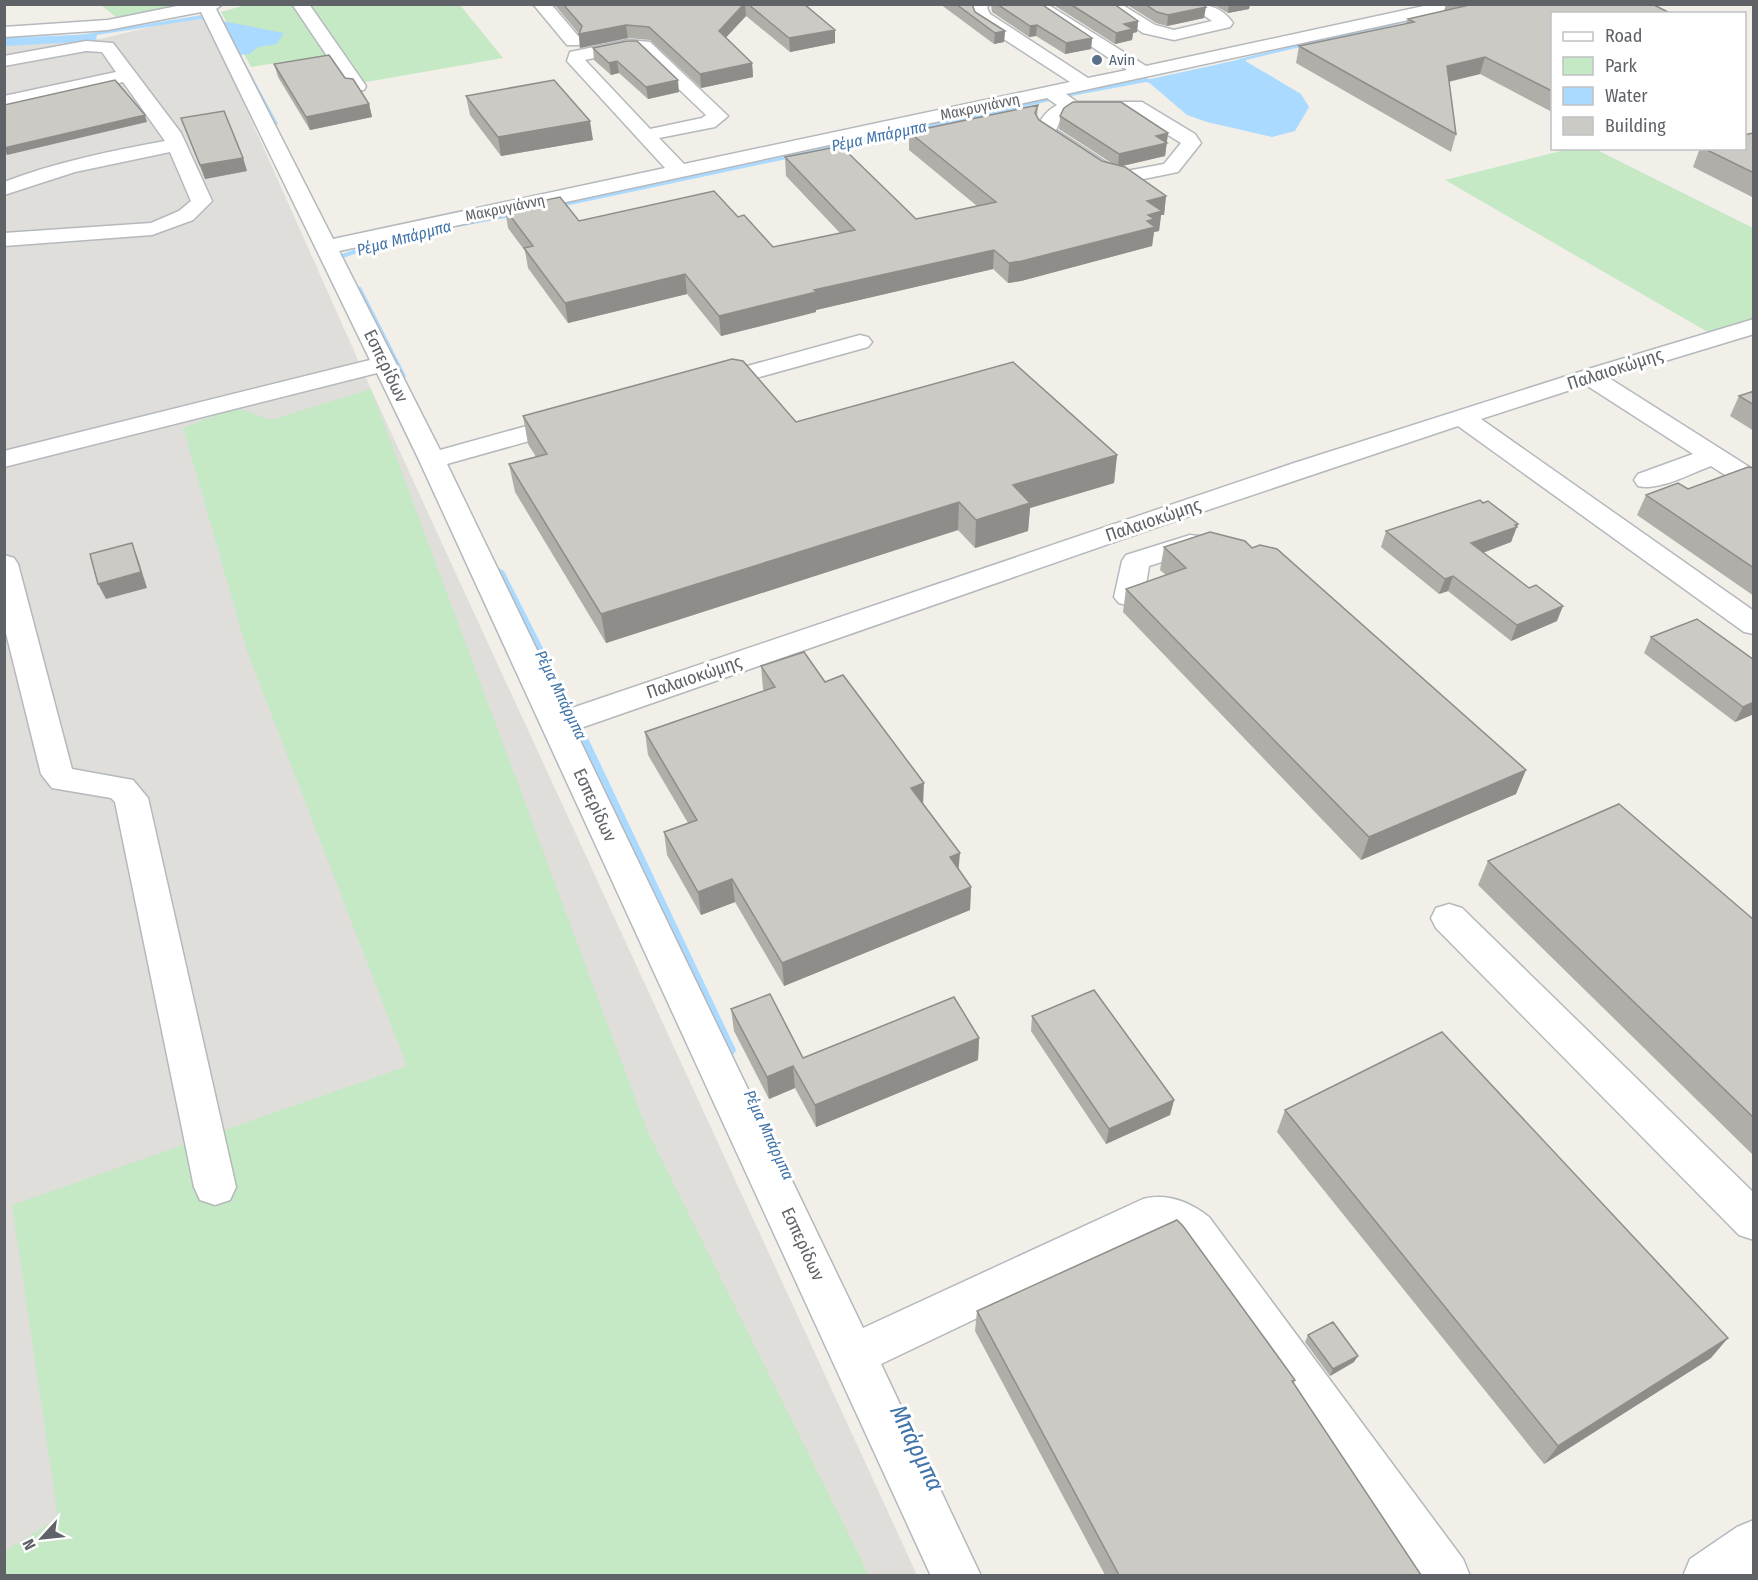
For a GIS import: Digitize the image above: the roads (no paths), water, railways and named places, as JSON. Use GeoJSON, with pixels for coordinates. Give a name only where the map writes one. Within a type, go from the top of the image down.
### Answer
{"type":"FeatureCollection","features":[{"type":"Feature","properties":{"kind":"street"},"geometry":{"type":"LineString","coordinates":[[300,4],[357,86]]}},
{"type":"Feature","properties":{"kind":"street"},"geometry":{"type":"LineString","coordinates":[[541,4],[573,40]]}},
{"type":"Feature","properties":{"kind":"street"},"geometry":{"type":"LineString","coordinates":[[981,4],[979,8],[982,17],[1089,83]]}},
{"type":"Feature","properties":{"kind":"street"},"geometry":{"type":"LineString","coordinates":[[1035,4],[1142,71]]}},
{"type":"Feature","properties":{"kind":"street"},"geometry":{"type":"LineString","coordinates":[[1108,4],[1149,29],[1174,35],[1209,57]]}},
{"type":"Feature","properties":{"kind":"street"},"geometry":{"type":"LineString","coordinates":[[1174,35],[1224,23],[1196,4]]}},
{"type":"Feature","properties":{"kind":"street","name":"Μακρυγιάννη"},"geometry":{"type":"LineString","coordinates":[[326,245],[332,246],[1459,4]]}},
{"type":"Feature","properties":{"kind":"street"},"geometry":{"type":"LineString","coordinates":[[4,32],[94,27],[211,6]]}},
{"type":"Feature","properties":{"kind":"street","name":"Εσπερίδων"},"geometry":{"type":"LineString","coordinates":[[211,6],[432,460],[855,1354],[957,1575]]}},
{"type":"Feature","properties":{"kind":"street"},"geometry":{"type":"LineString","coordinates":[[647,135],[708,123],[718,116],[644,46],[628,45],[576,56],[576,61],[679,171]]}},
{"type":"Feature","properties":{"kind":"street"},"geometry":{"type":"LineString","coordinates":[[4,62],[86,46],[103,46],[113,54],[129,75],[178,146],[202,201],[198,207],[171,224],[132,231],[4,240]]}},
{"type":"Feature","properties":{"kind":"street"},"geometry":{"type":"LineString","coordinates":[[94,63],[113,54]]}},
{"type":"Feature","properties":{"kind":"street"},"geometry":{"type":"LineString","coordinates":[[4,71],[113,54]]}},
{"type":"Feature","properties":{"kind":"street"},"geometry":{"type":"LineString","coordinates":[[1089,83],[1085,71],[1110,66],[1122,69]]}},
{"type":"Feature","properties":{"kind":"street"},"geometry":{"type":"LineString","coordinates":[[4,102],[129,75]]}},
{"type":"Feature","properties":{"kind":"street"},"geometry":{"type":"LineString","coordinates":[[1050,92],[1071,106],[1125,105],[1138,107],[1188,138],[1191,143],[1171,168],[1132,177],[1113,176],[1046,132],[1046,128],[1058,110],[1071,106]]}},
{"type":"Feature","properties":{"kind":"street"},"geometry":{"type":"LineString","coordinates":[[4,189],[50,171],[121,155],[178,146]]}},
{"type":"Feature","properties":{"kind":"street","name":"Παλαιοκώμης"},"geometry":{"type":"LineString","coordinates":[[557,725],[1107,535],[1463,418],[1754,326]]}},
{"type":"Feature","properties":{"kind":"street"},"geometry":{"type":"LineString","coordinates":[[690,389],[860,342]]}},
{"type":"Feature","properties":{"kind":"street"},"geometry":{"type":"LineString","coordinates":[[4,459],[385,364]]}},
{"type":"Feature","properties":{"kind":"street"},"geometry":{"type":"LineString","coordinates":[[1590,377],[1754,482]]}},
{"type":"Feature","properties":{"kind":"street"},"geometry":{"type":"LineString","coordinates":[[432,460],[588,417]]}},
{"type":"Feature","properties":{"kind":"street"},"geometry":{"type":"LineString","coordinates":[[1463,418],[1754,625]]}},
{"type":"Feature","properties":{"kind":"street"},"geometry":{"type":"LineString","coordinates":[[1647,480],[1713,456]]}},
{"type":"Feature","properties":{"kind":"street"},"geometry":{"type":"LineString","coordinates":[[1107,535],[1136,561]]}},
{"type":"Feature","properties":{"kind":"street"},"geometry":{"type":"LineString","coordinates":[[1136,561],[1190,543],[1235,551]]}},
{"type":"Feature","properties":{"kind":"street"},"geometry":{"type":"LineString","coordinates":[[1129,597],[1136,561]]}},
{"type":"Feature","properties":{"kind":"street"},"geometry":{"type":"LineString","coordinates":[[4,564],[57,774],[64,780],[121,788],[131,798],[215,1187]]}},
{"type":"Feature","properties":{"kind":"street"},"geometry":{"type":"LineString","coordinates":[[1449,918],[1754,1221]]}},
{"type":"Feature","properties":{"kind":"street"},"geometry":{"type":"LineString","coordinates":[[855,1354],[1143,1218],[1156,1214],[1170,1215],[1183,1221],[1194,1231],[1446,1575]]}},
{"type":"Feature","properties":{"kind":"street"},"geometry":{"type":"LineString","coordinates":[[1707,1575],[1754,1544]]}},
{"type":"Feature","properties":{"kind":"water"},"geometry":{"type":"Polygon","coordinates":[[[217,20],[284,33],[277,44],[258,47],[249,54],[224,57],[217,20]]]}},
{"type":"Feature","properties":{"kind":"water"},"geometry":{"type":"Polygon","coordinates":[[[97,34],[96,41],[5,46],[5,38],[97,34]]]}},
{"type":"Feature","properties":{"kind":"water"},"geometry":{"type":"Polygon","coordinates":[[[1242,59],[1301,94],[1309,107],[1295,131],[1272,137],[1207,122],[1187,115],[1146,80],[1242,59]]]}},
{"type":"Feature","properties":{"kind":"waterway"},"geometry":{"type":"LineString","coordinates":[[64,38],[215,15],[217,19]]}},
{"type":"Feature","properties":{"kind":"waterway","name":"Ρέμα Μπάρμπα"},"geometry":{"type":"LineString","coordinates":[[1246,73],[1242,59],[1422,17]]}},
{"type":"Feature","properties":{"kind":"waterway"},"geometry":{"type":"LineString","coordinates":[[242,63],[274,124]]}},
{"type":"Feature","properties":{"kind":"waterway","name":"Ρέμα Μπάρμπα"},"geometry":{"type":"LineString","coordinates":[[551,207],[965,119],[1066,95],[1146,80],[1162,84]]}},
{"type":"Feature","properties":{"kind":"waterway","name":"Ρέμα Μπάρμπα"},"geometry":{"type":"LineString","coordinates":[[457,225],[519,213]]}},
{"type":"Feature","properties":{"kind":"waterway","name":"Ρέμα Μπάρμπα"},"geometry":{"type":"LineString","coordinates":[[340,256],[402,236]]}},
{"type":"Feature","properties":{"kind":"waterway","name":"Ρέμα Μπάρμπα"},"geometry":{"type":"LineString","coordinates":[[357,287],[402,376]]}},
{"type":"Feature","properties":{"kind":"waterway","name":"Ρέμα Μπάρμπα"},"geometry":{"type":"LineString","coordinates":[[499,571],[573,719],[729,1050]]}},
{"type":"Feature","properties":{"kind":"place","name":"Avin"},"geometry":{"type":"Point","coordinates":[1097,60]}},
{"type":"Feature","properties":{"kind":"water label","name":"Μπάρμπα"},"geometry":{"type":"Point","coordinates":[917,1448]}}]}
